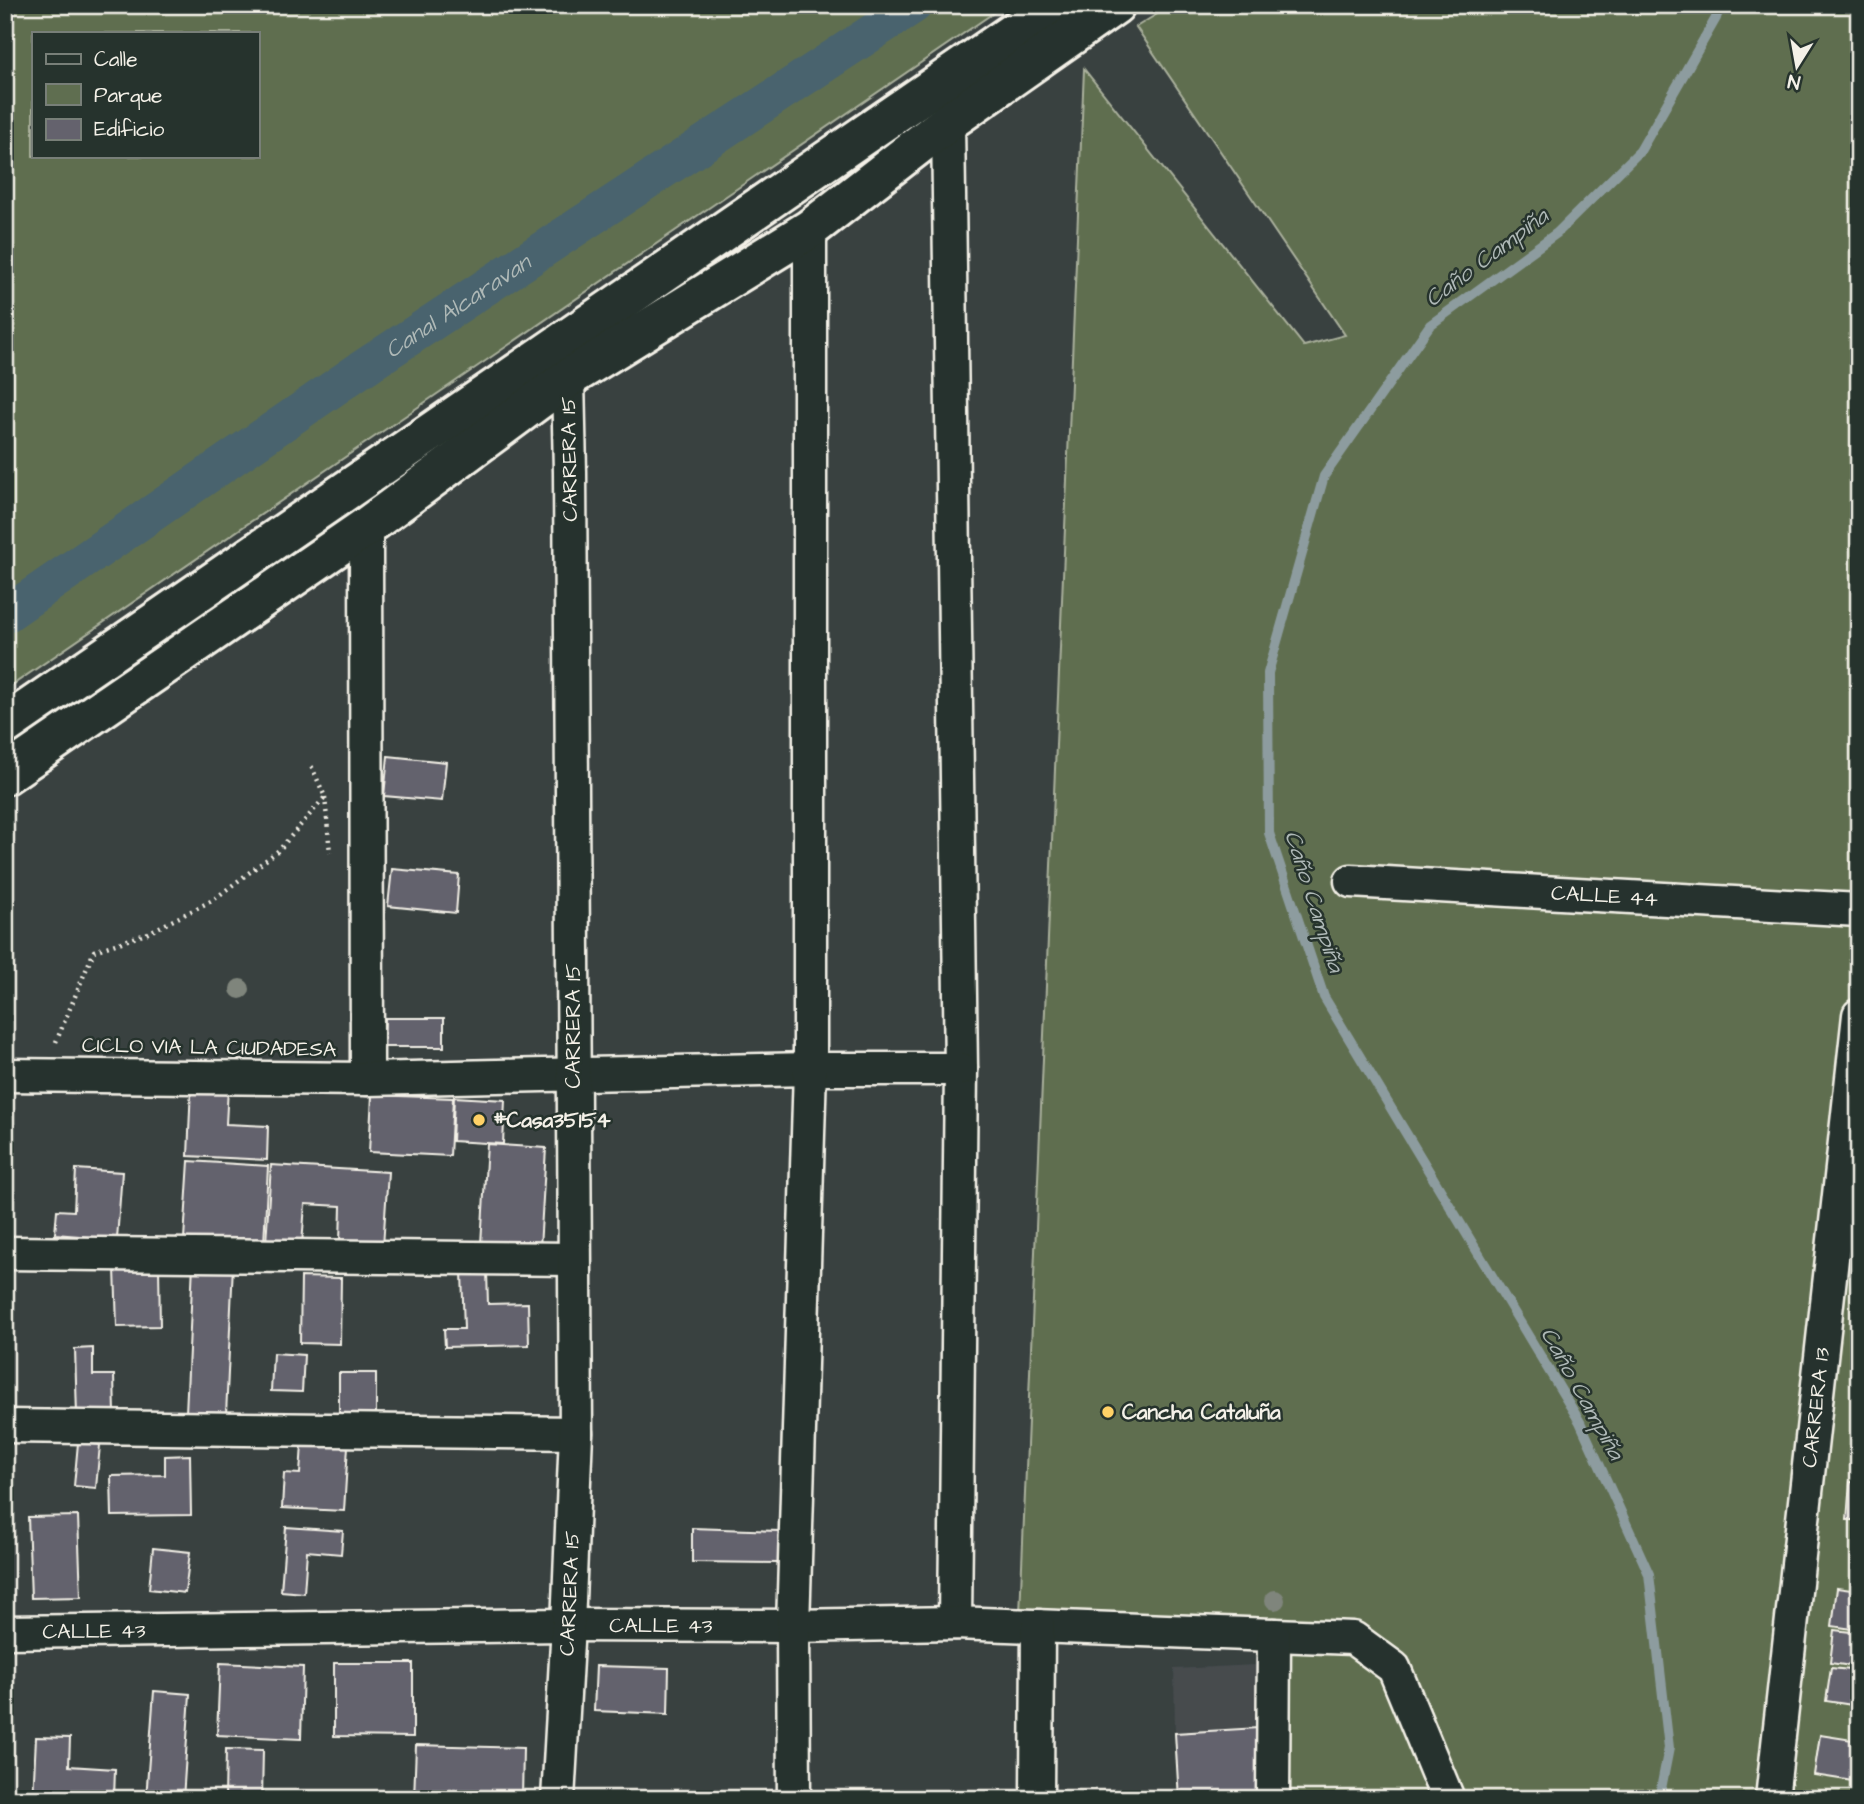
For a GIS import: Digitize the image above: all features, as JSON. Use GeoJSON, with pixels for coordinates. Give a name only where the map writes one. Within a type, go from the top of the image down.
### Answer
{"type":"FeatureCollection","features":[{"type":"Feature","properties":{"kind":"main road"},"geometry":{"type":"LineString","coordinates":[[5,725],[1053,5]]}},
{"type":"Feature","properties":{"kind":"main road"},"geometry":{"type":"LineString","coordinates":[[5,775],[366,527],[568,378],[810,229],[948,122],[1115,5]]}},
{"type":"Feature","properties":{"kind":"street"},"geometry":{"type":"LineString","coordinates":[[948,122],[961,1069],[955,1623]]}},
{"type":"Feature","properties":{"kind":"street"},"geometry":{"type":"LineString","coordinates":[[794,1799],[793,1626],[810,1069],[810,229]]}},
{"type":"Feature","properties":{"kind":"street","name":"CARRERA 15"},"geometry":{"type":"LineString","coordinates":[[558,1799],[576,1433],[568,378]]}},
{"type":"Feature","properties":{"kind":"street"},"geometry":{"type":"LineString","coordinates":[[366,527],[367,1079]]}},
{"type":"Feature","properties":{"kind":"street","name":"CALLE 44"},"geometry":{"type":"LineString","coordinates":[[1351,881],[1859,910]]}},
{"type":"Feature","properties":{"kind":"street","name":"CARRERA 13"},"geometry":{"type":"LineString","coordinates":[[1773,1799],[1853,1121],[1859,1016]]}},
{"type":"Feature","properties":{"kind":"street"},"geometry":{"type":"LineString","coordinates":[[5,1074],[367,1079],[810,1069],[961,1069]]}},
{"type":"Feature","properties":{"kind":"street"},"geometry":{"type":"LineString","coordinates":[[5,1253],[574,1259]]}},
{"type":"Feature","properties":{"kind":"street"},"geometry":{"type":"LineString","coordinates":[[5,1426],[576,1433]]}},
{"type":"Feature","properties":{"kind":"street","name":"CALLE 43"},"geometry":{"type":"LineString","coordinates":[[5,1632],[955,1623],[1353,1638],[1394,1668],[1448,1799]]}},
{"type":"Feature","properties":{"kind":"street"},"geometry":{"type":"LineString","coordinates":[[1037,1799],[1038,1626]]}},
{"type":"Feature","properties":{"kind":"street"},"geometry":{"type":"LineString","coordinates":[[1273,1635],[1273,1799]]}},
{"type":"Feature","properties":{"kind":"path"},"geometry":{"type":"LineString","coordinates":[[312,765],[325,797],[331,864]]}},
{"type":"Feature","properties":{"kind":"path"},"geometry":{"type":"LineString","coordinates":[[55,1045],[94,951],[146,933],[213,900],[279,850],[325,797]]}},
{"type":"Feature","properties":{"kind":"shaded area"},"geometry":{"type":"Polygon","coordinates":[[[1255,1665],[1258,1728],[1175,1733],[1174,1669],[1255,1665]]]}},
{"type":"Feature","properties":{"kind":"green space"},"geometry":{"type":"Polygon","coordinates":[[[5,5],[1005,5],[5,690],[5,5]]]}},
{"type":"Feature","properties":{"kind":"green space"},"geometry":{"type":"Polygon","coordinates":[[[1172,5],[1859,5],[1859,1799],[1280,1799],[1280,1623],[1020,1614],[1084,69],[1304,346],[1345,335],[1136,27],[1172,5]]]}},
{"type":"Feature","properties":{"kind":"building"},"geometry":{"type":"Polygon","coordinates":[[[388,756],[446,762],[442,801],[384,796],[388,756]]]}},
{"type":"Feature","properties":{"kind":"building"},"geometry":{"type":"Polygon","coordinates":[[[392,869],[459,875],[456,913],[388,906],[392,869]]]}},
{"type":"Feature","properties":{"kind":"building"},"geometry":{"type":"Polygon","coordinates":[[[385,1018],[444,1018],[444,1047],[384,1047],[385,1018]]]}},
{"type":"Feature","properties":{"kind":"building"},"geometry":{"type":"Polygon","coordinates":[[[191,1086],[228,1088],[226,1124],[268,1126],[267,1160],[188,1156],[191,1086]]]}},
{"type":"Feature","properties":{"kind":"building"},"geometry":{"type":"Polygon","coordinates":[[[372,1095],[453,1098],[450,1156],[369,1152],[372,1095]]]}},
{"type":"Feature","properties":{"kind":"building","name":"#Casa35154"},"geometry":{"type":"Polygon","coordinates":[[[454,1097],[505,1100],[503,1144],[452,1141],[454,1097]]]}},
{"type":"Feature","properties":{"kind":"building"},"geometry":{"type":"Polygon","coordinates":[[[487,1144],[546,1148],[540,1248],[481,1244],[487,1144]]]}},
{"type":"Feature","properties":{"kind":"building"},"geometry":{"type":"Polygon","coordinates":[[[189,1161],[268,1166],[264,1244],[184,1239],[189,1161]]]}},
{"type":"Feature","properties":{"kind":"building"},"geometry":{"type":"Polygon","coordinates":[[[271,1165],[388,1172],[383,1246],[340,1243],[341,1206],[305,1204],[302,1245],[266,1243],[271,1165]]]}},
{"type":"Feature","properties":{"kind":"building"},"geometry":{"type":"Polygon","coordinates":[[[76,1169],[122,1172],[117,1239],[55,1234],[57,1210],[74,1211],[76,1169]]]}},
{"type":"Feature","properties":{"kind":"building"},"geometry":{"type":"Polygon","coordinates":[[[193,1264],[233,1265],[226,1415],[186,1413],[193,1264]]]}},
{"type":"Feature","properties":{"kind":"building"},"geometry":{"type":"Polygon","coordinates":[[[159,1267],[160,1326],[117,1327],[115,1268],[159,1267]]]}},
{"type":"Feature","properties":{"kind":"building"},"geometry":{"type":"Polygon","coordinates":[[[487,1271],[488,1304],[528,1303],[529,1345],[445,1347],[444,1329],[464,1329],[462,1272],[487,1271]]]}},
{"type":"Feature","properties":{"kind":"building"},"geometry":{"type":"Polygon","coordinates":[[[301,1277],[341,1278],[340,1344],[300,1343],[301,1277]]]}},
{"type":"Feature","properties":{"kind":"building"},"geometry":{"type":"Polygon","coordinates":[[[93,1348],[93,1375],[114,1375],[115,1414],[77,1415],[75,1349],[93,1348]]]}},
{"type":"Feature","properties":{"kind":"building"},"geometry":{"type":"Polygon","coordinates":[[[273,1353],[304,1355],[302,1392],[271,1391],[273,1353]]]}},
{"type":"Feature","properties":{"kind":"building"},"geometry":{"type":"Polygon","coordinates":[[[339,1373],[376,1373],[376,1418],[339,1418],[339,1373]]]}},
{"type":"Feature","properties":{"kind":"building"},"geometry":{"type":"Polygon","coordinates":[[[78,1443],[100,1445],[96,1488],[74,1486],[78,1443]]]}},
{"type":"Feature","properties":{"kind":"building"},"geometry":{"type":"Polygon","coordinates":[[[1858,1443],[1859,1478],[1853,1478],[1858,1443]]]}},
{"type":"Feature","properties":{"kind":"building"},"geometry":{"type":"Polygon","coordinates":[[[302,1444],[348,1446],[344,1511],[282,1508],[284,1473],[300,1474],[302,1444]]]}},
{"type":"Feature","properties":{"kind":"building"},"geometry":{"type":"Polygon","coordinates":[[[190,1455],[191,1515],[112,1516],[111,1476],[165,1475],[165,1456],[190,1455]]]}},
{"type":"Feature","properties":{"kind":"building"},"geometry":{"type":"Polygon","coordinates":[[[1850,1482],[1859,1483],[1859,1520],[1847,1520],[1850,1482]]]}},
{"type":"Feature","properties":{"kind":"building"},"geometry":{"type":"Polygon","coordinates":[[[78,1516],[81,1597],[31,1598],[28,1517],[78,1516]]]}},
{"type":"Feature","properties":{"kind":"building"},"geometry":{"type":"Polygon","coordinates":[[[286,1527],[343,1531],[341,1554],[307,1551],[304,1593],[281,1591],[286,1527]]]}},
{"type":"Feature","properties":{"kind":"building"},"geometry":{"type":"Polygon","coordinates":[[[692,1528],[779,1531],[779,1563],[692,1562],[692,1528]]]}},
{"type":"Feature","properties":{"kind":"building"},"geometry":{"type":"Polygon","coordinates":[[[153,1548],[190,1552],[185,1593],[149,1589],[153,1548]]]}},
{"type":"Feature","properties":{"kind":"building"},"geometry":{"type":"Polygon","coordinates":[[[1837,1588],[1859,1591],[1859,1630],[1832,1626],[1837,1588]]]}},
{"type":"Feature","properties":{"kind":"building"},"geometry":{"type":"Polygon","coordinates":[[[1834,1630],[1859,1633],[1859,1667],[1830,1663],[1834,1630]]]}},
{"type":"Feature","properties":{"kind":"building"},"geometry":{"type":"Polygon","coordinates":[[[220,1663],[303,1667],[301,1739],[217,1735],[220,1663]]]}},
{"type":"Feature","properties":{"kind":"building"},"geometry":{"type":"Polygon","coordinates":[[[334,1663],[413,1663],[413,1737],[334,1736],[334,1663]]]}},
{"type":"Feature","properties":{"kind":"building"},"geometry":{"type":"Polygon","coordinates":[[[596,1666],[669,1668],[668,1714],[594,1711],[596,1666]]]}},
{"type":"Feature","properties":{"kind":"building"},"geometry":{"type":"Polygon","coordinates":[[[1831,1668],[1859,1671],[1859,1706],[1826,1701],[1831,1668]]]}},
{"type":"Feature","properties":{"kind":"building"},"geometry":{"type":"Polygon","coordinates":[[[154,1691],[190,1694],[183,1799],[146,1799],[154,1691]]]}},
{"type":"Feature","properties":{"kind":"building"},"geometry":{"type":"Polygon","coordinates":[[[1258,1728],[1259,1799],[1179,1799],[1175,1733],[1258,1728]]]}},
{"type":"Feature","properties":{"kind":"building"},"geometry":{"type":"Polygon","coordinates":[[[1820,1735],[1859,1741],[1859,1782],[1814,1775],[1820,1735]]]}},
{"type":"Feature","properties":{"kind":"building"},"geometry":{"type":"Polygon","coordinates":[[[36,1737],[70,1738],[69,1766],[115,1769],[114,1799],[33,1799],[36,1737]]]}},
{"type":"Feature","properties":{"kind":"building"},"geometry":{"type":"Polygon","coordinates":[[[416,1745],[523,1748],[522,1799],[414,1799],[416,1745]]]}},
{"type":"Feature","properties":{"kind":"building"},"geometry":{"type":"Polygon","coordinates":[[[226,1749],[263,1750],[262,1799],[225,1799],[226,1749]]]}},
{"type":"Feature","properties":{"kind":"waterway","name":"Canal Alcaravan"},"geometry":{"type":"LineString","coordinates":[[5,615],[360,370],[914,5]]}},
{"type":"Feature","properties":{"kind":"waterway","name":"Caño Campiña"},"geometry":{"type":"LineString","coordinates":[[1659,1799],[1669,1748],[1649,1574],[1580,1422],[1324,997],[1269,833],[1268,673],[1324,476],[1430,325],[1557,233],[1640,151],[1716,18],[1720,5]]}},
{"type":"Feature","properties":{"kind":"place","name":"#Casa35154"},"geometry":{"type":"Point","coordinates":[479,1120]}},
{"type":"Feature","properties":{"kind":"place","name":"Cancha Cataluña"},"geometry":{"type":"Point","coordinates":[1108,1412]}}]}
